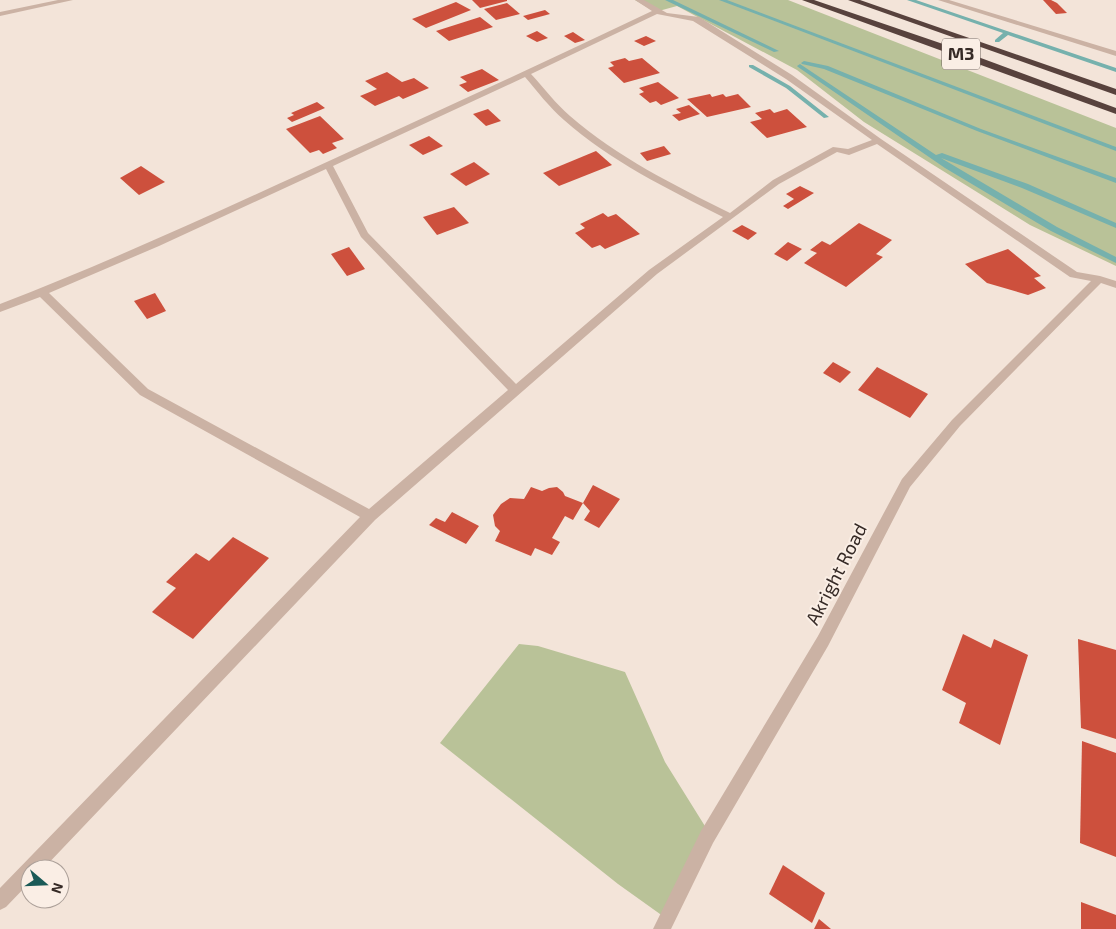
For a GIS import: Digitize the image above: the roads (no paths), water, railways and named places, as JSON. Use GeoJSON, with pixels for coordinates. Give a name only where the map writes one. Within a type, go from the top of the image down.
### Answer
{"type":"FeatureCollection","features":[{"type":"Feature","properties":{"kind":"highway","name":"M3"},"geometry":{"type":"LineString","coordinates":[[806,0],[940,46],[1116,111]]}},
{"type":"Feature","properties":{"kind":"highway","name":"M3"},"geometry":{"type":"LineString","coordinates":[[852,0],[1116,92]]}},
{"type":"Feature","properties":{"kind":"street"},"geometry":{"type":"LineString","coordinates":[[0,14],[69,0]]}},
{"type":"Feature","properties":{"kind":"street"},"geometry":{"type":"LineString","coordinates":[[639,0],[663,15],[681,15],[696,19],[789,77],[878,141],[1074,276],[1100,279],[1116,285]]}},
{"type":"Feature","properties":{"kind":"street"},"geometry":{"type":"LineString","coordinates":[[942,0],[1116,54]]}},
{"type":"Feature","properties":{"kind":"street"},"geometry":{"type":"LineString","coordinates":[[0,308],[42,293],[154,245],[526,74],[657,11]]}},
{"type":"Feature","properties":{"kind":"street"},"geometry":{"type":"LineString","coordinates":[[526,74],[568,118],[617,156],[729,216]]}},
{"type":"Feature","properties":{"kind":"street"},"geometry":{"type":"LineString","coordinates":[[42,859],[370,516],[515,390],[653,272],[776,182],[836,149],[849,152],[878,141]]}},
{"type":"Feature","properties":{"kind":"street"},"geometry":{"type":"LineString","coordinates":[[328,165],[364,235],[515,390]]}},
{"type":"Feature","properties":{"kind":"street","name":"Akright Road"},"geometry":{"type":"LineString","coordinates":[[662,929],[707,837],[823,641],[906,483],[956,423],[1100,279]]}},
{"type":"Feature","properties":{"kind":"street"},"geometry":{"type":"LineString","coordinates":[[42,293],[144,392],[370,516]]}},
{"type":"Feature","properties":{"kind":"street"},"geometry":{"type":"LineString","coordinates":[[0,901],[20,881]]}},
{"type":"Feature","properties":{"kind":"waterway"},"geometry":{"type":"LineString","coordinates":[[668,0],[776,51]]}},
{"type":"Feature","properties":{"kind":"waterway"},"geometry":{"type":"LineString","coordinates":[[722,0],[1116,149]]}},
{"type":"Feature","properties":{"kind":"waterway"},"geometry":{"type":"LineString","coordinates":[[910,0],[1116,70]]}},
{"type":"Feature","properties":{"kind":"waterway"},"geometry":{"type":"LineString","coordinates":[[997,41],[1007,33]]}},
{"type":"Feature","properties":{"kind":"waterway"},"geometry":{"type":"LineString","coordinates":[[804,63],[826,67],[979,130],[1116,181]]}},
{"type":"Feature","properties":{"kind":"waterway"},"geometry":{"type":"LineString","coordinates":[[751,66],[788,87],[826,117]]}},
{"type":"Feature","properties":{"kind":"waterway"},"geometry":{"type":"LineString","coordinates":[[800,66],[948,166],[1054,229],[1116,260]]}},
{"type":"Feature","properties":{"kind":"waterway"},"geometry":{"type":"LineString","coordinates":[[939,155],[1025,186],[1116,226]]}}]}
